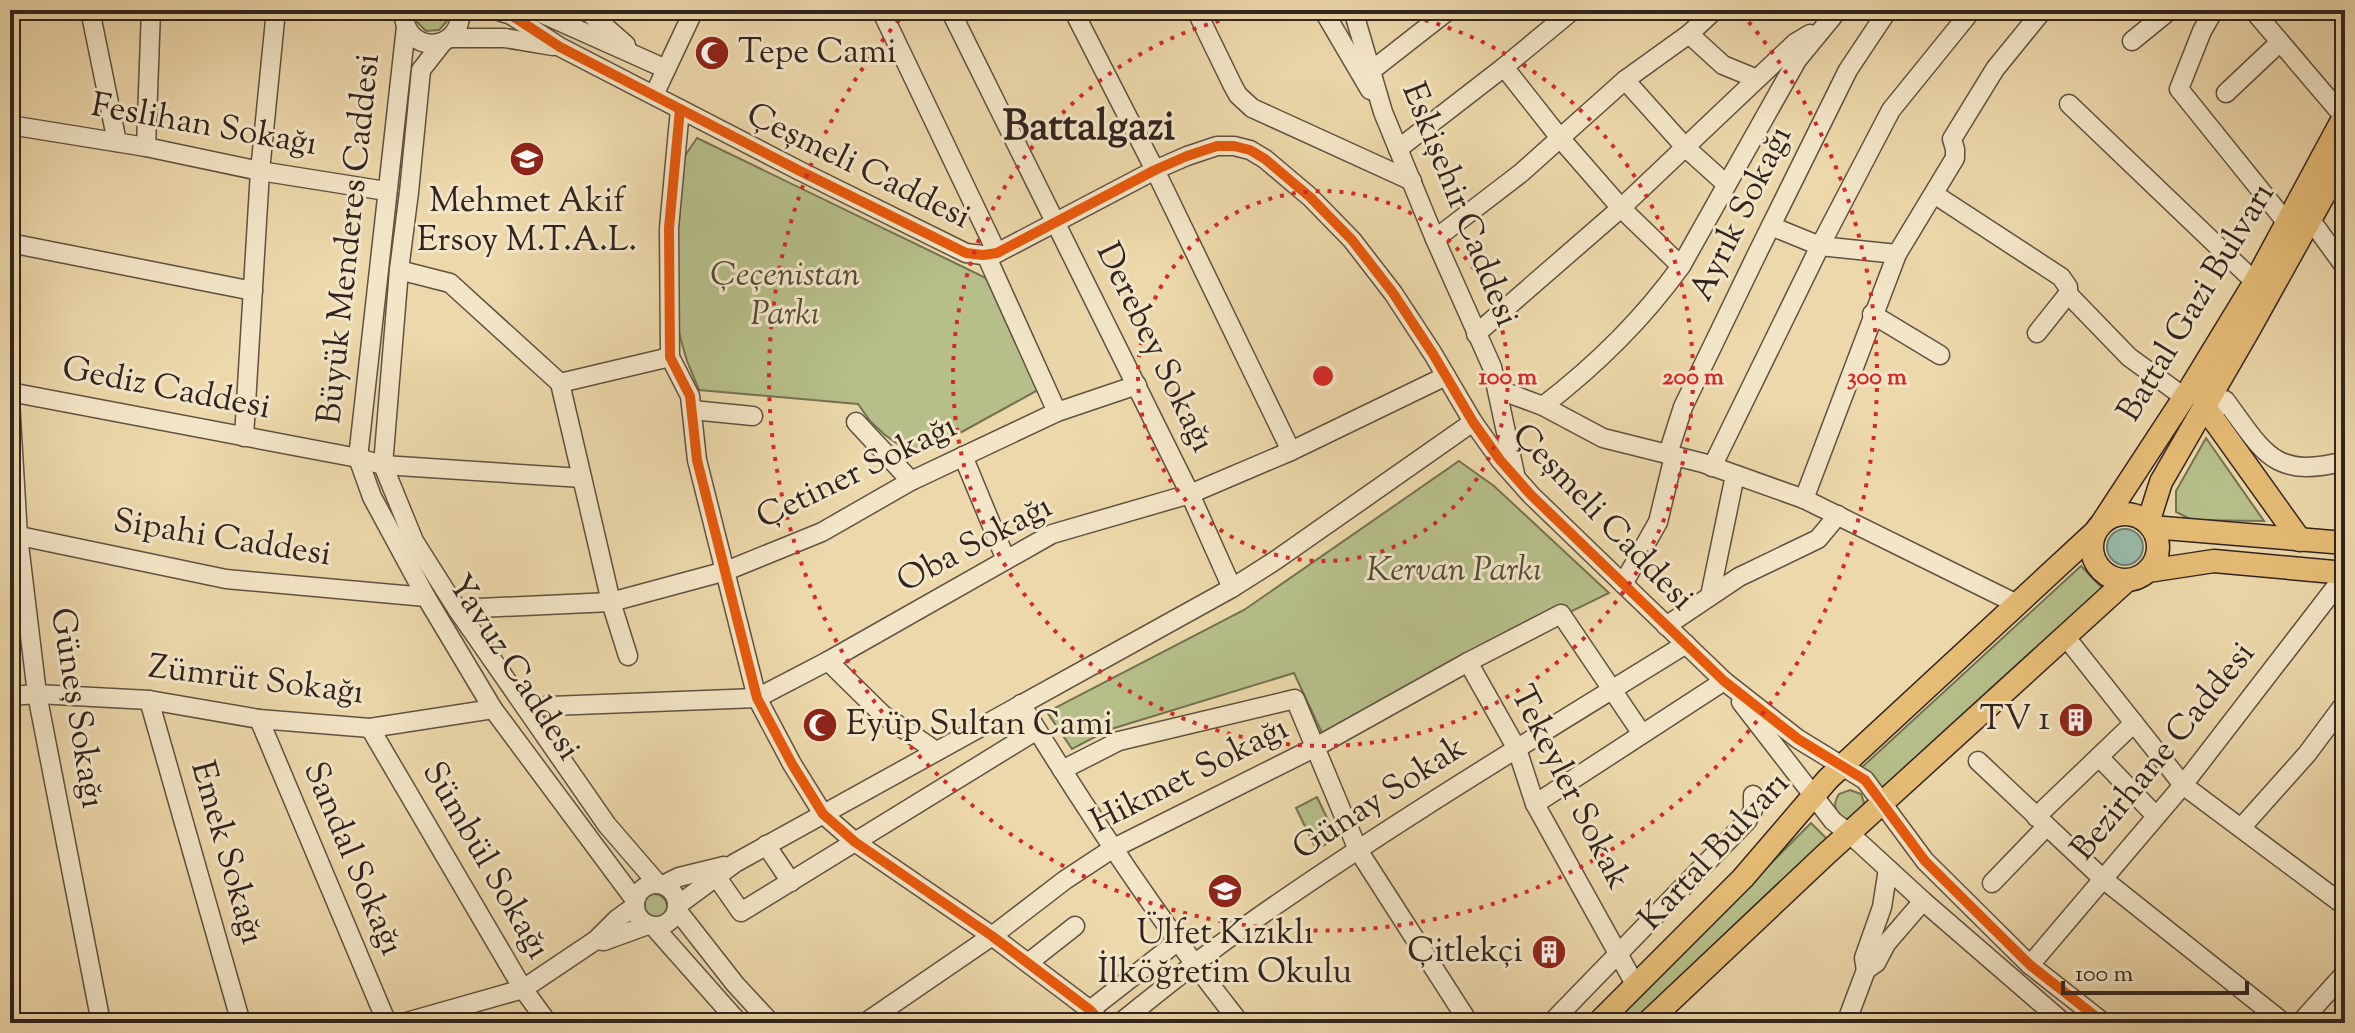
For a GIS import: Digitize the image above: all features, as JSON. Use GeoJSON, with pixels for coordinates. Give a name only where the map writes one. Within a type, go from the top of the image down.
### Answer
{"type":"FeatureCollection","features":[{"type":"Feature","properties":{"kind":"main road","name":"Battal Gazi Bulvarı"},"geometry":{"type":"LineString","coordinates":[[2150,525],[2161,482],[2255,282],[2344,116]]}},
{"type":"Feature","properties":{"kind":"main road","name":"Battal Gazi Bulvarı"},"geometry":{"type":"LineString","coordinates":[[2098,528],[2199,406],[2345,157]]}},
{"type":"Feature","properties":{"kind":"main road"},"geometry":{"type":"LineString","coordinates":[[2199,406],[2300,540]]}},
{"type":"Feature","properties":{"kind":"main road"},"geometry":{"type":"LineString","coordinates":[[2124,514],[2140,517],[2150,525],[2158,542],[2158,550],[2148,571],[2126,581],[2110,577],[2098,567],[2091,544],[2098,528],[2109,518],[2124,514]]}},
{"type":"Feature","properties":{"kind":"main road"},"geometry":{"type":"LineString","coordinates":[[2150,525],[2345,543]]}},
{"type":"Feature","properties":{"kind":"main road","name":"Kartal Bulvarı"},"geometry":{"type":"LineString","coordinates":[[1598,1023],[1743,878],[1842,767],[2098,528]]}},
{"type":"Feature","properties":{"kind":"main road"},"geometry":{"type":"LineString","coordinates":[[2148,571],[2214,561],[2345,574]]}},
{"type":"Feature","properties":{"kind":"main road","name":"Kartal Bulvarı"},"geometry":{"type":"LineString","coordinates":[[1647,1023],[2126,581]]}},
{"type":"Feature","properties":{"kind":"street"},"geometry":{"type":"LineString","coordinates":[[90,10],[117,142]]}},
{"type":"Feature","properties":{"kind":"street"},"geometry":{"type":"LineString","coordinates":[[146,147],[151,10]]}},
{"type":"Feature","properties":{"kind":"street"},"geometry":{"type":"LineString","coordinates":[[244,437],[260,171],[276,10]]}},
{"type":"Feature","properties":{"kind":"street","name":"Büyük Menderes Caddesi"},"geometry":{"type":"LineString","coordinates":[[383,465],[399,270],[421,70],[459,26],[460,10]]}},
{"type":"Feature","properties":{"kind":"street","name":"Çeşmeli Caddesi"},"geometry":{"type":"LineString","coordinates":[[495,10],[511,15],[560,47],[680,109],[966,253],[992,254],[1155,170],[1217,146],[1242,148],[1265,159],[1310,197],[1352,240],[1393,293],[1473,422],[1516,478],[1724,681],[1798,739],[1865,780],[1925,861],[2030,965],[2104,1023]]}},
{"type":"Feature","properties":{"kind":"street"},"geometry":{"type":"LineString","coordinates":[[534,10],[666,69]]}},
{"type":"Feature","properties":{"kind":"street"},"geometry":{"type":"LineString","coordinates":[[586,10],[640,58]]}},
{"type":"Feature","properties":{"kind":"street"},"geometry":{"type":"LineString","coordinates":[[654,95],[694,10]]}},
{"type":"Feature","properties":{"kind":"street"},"geometry":{"type":"LineString","coordinates":[[881,10],[992,254],[1057,412]]}},
{"type":"Feature","properties":{"kind":"street","name":"Derebey Sokağı"},"geometry":{"type":"LineString","coordinates":[[950,10],[1137,385],[1232,588]]}},
{"type":"Feature","properties":{"kind":"street"},"geometry":{"type":"LineString","coordinates":[[1073,10],[1155,170],[1291,451]]}},
{"type":"Feature","properties":{"kind":"street"},"geometry":{"type":"LineString","coordinates":[[1196,10],[1238,95],[1252,108],[1412,181]]}},
{"type":"Feature","properties":{"kind":"street"},"geometry":{"type":"LineString","coordinates":[[1323,10],[1383,112]]}},
{"type":"Feature","properties":{"kind":"street","name":"Eskişehir Caddesi"},"geometry":{"type":"LineString","coordinates":[[1353,10],[1383,112],[1492,367],[1516,478]]}},
{"type":"Feature","properties":{"kind":"street"},"geometry":{"type":"LineString","coordinates":[[1371,71],[1449,10]]}},
{"type":"Feature","properties":{"kind":"street"},"geometry":{"type":"LineString","coordinates":[[1398,149],[1573,10]]}},
{"type":"Feature","properties":{"kind":"street"},"geometry":{"type":"LineString","coordinates":[[1435,239],[1529,167],[1625,80],[1689,34],[1715,10]]}},
{"type":"Feature","properties":{"kind":"street"},"geometry":{"type":"LineString","coordinates":[[1543,406],[1594,364],[1654,301],[1681,266],[1797,60],[1838,10]]}},
{"type":"Feature","properties":{"kind":"street","name":"Ayrık Sokağı"},"geometry":{"type":"LineString","coordinates":[[1623,584],[1658,522],[1683,407],[1848,70],[1888,10]]}},
{"type":"Feature","properties":{"kind":"street"},"geometry":{"type":"LineString","coordinates":[[1712,467],[1820,246],[1891,110],[1972,10]]}},
{"type":"Feature","properties":{"kind":"street"},"geometry":{"type":"LineString","coordinates":[[1804,499],[1897,254],[1955,158],[1952,139],[1995,69],[2043,10]]}},
{"type":"Feature","properties":{"kind":"street"},"geometry":{"type":"LineString","coordinates":[[2132,41],[2170,10]]}},
{"type":"Feature","properties":{"kind":"street"},"geometry":{"type":"LineString","coordinates":[[2214,10],[2202,31],[2179,89],[2287,223]]}},
{"type":"Feature","properties":{"kind":"street"},"geometry":{"type":"LineString","coordinates":[[2253,10],[2344,116]]}},
{"type":"Feature","properties":{"kind":"street","name":"Büyük Menderes Caddesi"},"geometry":{"type":"LineString","coordinates":[[358,458],[405,18]]}},
{"type":"Feature","properties":{"kind":"street","name":"Çeşmeli Caddesi"},"geometry":{"type":"LineString","coordinates":[[405,18],[410,33],[429,44],[447,40],[505,38],[560,47]]}},
{"type":"Feature","properties":{"kind":"street"},"geometry":{"type":"LineString","coordinates":[[1476,334],[1621,208],[1802,38],[1822,29]]}},
{"type":"Feature","properties":{"kind":"street"},"geometry":{"type":"LineString","coordinates":[[1689,34],[1723,65],[1757,79]]}},
{"type":"Feature","properties":{"kind":"street"},"geometry":{"type":"LineString","coordinates":[[2226,93],[2280,42]]}},
{"type":"Feature","properties":{"kind":"street"},"geometry":{"type":"LineString","coordinates":[[1504,67],[1621,208],[1681,266]]}},
{"type":"Feature","properties":{"kind":"street"},"geometry":{"type":"LineString","coordinates":[[1625,80],[1685,147],[1726,184]]}},
{"type":"Feature","properties":{"kind":"street"},"geometry":{"type":"LineString","coordinates":[[2069,104],[2255,282]]}},
{"type":"Feature","properties":{"kind":"street"},"geometry":{"type":"LineString","coordinates":[[680,109],[669,228],[670,357],[690,396],[697,460],[757,698],[792,764],[823,814],[855,842],[992,936],[1096,1016],[1177,942]]}},
{"type":"Feature","properties":{"kind":"street","name":"Feslihan Sokağı"},"geometry":{"type":"LineString","coordinates":[[10,125],[386,191]]}},
{"type":"Feature","properties":{"kind":"street"},"geometry":{"type":"LineString","coordinates":[[1934,194],[2061,277],[2068,287],[2068,294],[2037,333]]}},
{"type":"Feature","properties":{"kind":"street"},"geometry":{"type":"LineString","coordinates":[[2310,219],[2345,267]]}},
{"type":"Feature","properties":{"kind":"street"},"geometry":{"type":"LineString","coordinates":[[1771,226],[1820,246],[1897,254]]}},
{"type":"Feature","properties":{"kind":"street"},"geometry":{"type":"LineString","coordinates":[[10,279],[10,242],[253,291]]}},
{"type":"Feature","properties":{"kind":"street"},"geometry":{"type":"LineString","coordinates":[[399,270],[450,283],[560,383],[611,602],[628,656]]}},
{"type":"Feature","properties":{"kind":"street"},"geometry":{"type":"LineString","coordinates":[[2068,294],[2129,357],[2199,406],[2225,400],[2264,451],[2285,464],[2302,468],[2345,461]]}},
{"type":"Feature","properties":{"kind":"street"},"geometry":{"type":"LineString","coordinates":[[1872,314],[1940,355]]}},
{"type":"Feature","properties":{"kind":"street"},"geometry":{"type":"LineString","coordinates":[[560,383],[670,357]]}},
{"type":"Feature","properties":{"kind":"street","name":"Oba Sokağı"},"geometry":{"type":"LineString","coordinates":[[525,707],[757,698],[1052,534],[1190,494],[1291,451],[1446,376]]}},
{"type":"Feature","properties":{"kind":"street","name":"Çetiner Sokağı"},"geometry":{"type":"LineString","coordinates":[[457,609],[611,602],[726,571],[822,532],[911,481],[1057,412],[1137,385]]}},
{"type":"Feature","properties":{"kind":"street"},"geometry":{"type":"LineString","coordinates":[[1497,389],[1543,406],[1603,438],[1712,467],[1804,499],[2017,604]]}},
{"type":"Feature","properties":{"kind":"street","name":"Gediz Caddesi"},"geometry":{"type":"LineString","coordinates":[[10,392],[383,465],[582,478]]}},
{"type":"Feature","properties":{"kind":"street","name":"Güneş Sokağı"},"geometry":{"type":"LineString","coordinates":[[10,401],[14,535],[37,694],[101,1023]]}},
{"type":"Feature","properties":{"kind":"street"},"geometry":{"type":"LineString","coordinates":[[692,410],[753,416]]}},
{"type":"Feature","properties":{"kind":"street"},"geometry":{"type":"LineString","coordinates":[[856,422],[911,481]]}},
{"type":"Feature","properties":{"kind":"street"},"geometry":{"type":"LineString","coordinates":[[677,908],[716,876],[766,845],[1232,588],[1473,422]]}},
{"type":"Feature","properties":{"kind":"street"},"geometry":{"type":"LineString","coordinates":[[963,456],[1006,560]]}},
{"type":"Feature","properties":{"kind":"street","name":"Yavuz Caddesi"},"geometry":{"type":"LineString","coordinates":[[358,458],[372,497],[426,597],[493,709],[635,903]]}},
{"type":"Feature","properties":{"kind":"street","name":"Yavuz Caddesi"},"geometry":{"type":"LineString","coordinates":[[383,465],[414,541],[457,609],[607,825],[661,884]]}},
{"type":"Feature","properties":{"kind":"street"},"geometry":{"type":"LineString","coordinates":[[1710,596],[1735,475]]}},
{"type":"Feature","properties":{"kind":"street"},"geometry":{"type":"LineString","coordinates":[[1666,626],[1739,577],[1818,539],[1838,515]]}},
{"type":"Feature","properties":{"kind":"street","name":"Sipahi Caddesi"},"geometry":{"type":"LineString","coordinates":[[14,535],[226,579],[426,597]]}},
{"type":"Feature","properties":{"kind":"street","name":"Bezirhane Caddesi"},"geometry":{"type":"LineString","coordinates":[[2030,965],[2183,785],[2345,574]]}},
{"type":"Feature","properties":{"kind":"street","name":"Hikmet Sokağı"},"geometry":{"type":"LineString","coordinates":[[865,1023],[1112,849],[1314,748],[1561,614],[1611,690]]}},
{"type":"Feature","properties":{"kind":"street"},"geometry":{"type":"LineString","coordinates":[[2065,636],[2183,785],[2345,906]]}},
{"type":"Feature","properties":{"kind":"street","name":"Günay Sokak"},"geometry":{"type":"LineString","coordinates":[[1120,1023],[1194,964],[1358,850],[1686,644]]}},
{"type":"Feature","properties":{"kind":"street"},"geometry":{"type":"LineString","coordinates":[[828,661],[883,715],[936,751]]}},
{"type":"Feature","properties":{"kind":"street","name":"Tekeyler Sokak"},"geometry":{"type":"LineString","coordinates":[[1468,662],[1517,749],[1535,804],[1636,986]]}},
{"type":"Feature","properties":{"kind":"street"},"geometry":{"type":"LineString","coordinates":[[1535,804],[1724,681]]}},
{"type":"Feature","properties":{"kind":"street","name":"Çeşmeli Caddesi"},"geometry":{"type":"LineString","coordinates":[[1724,681],[1833,821],[2064,1023]]}},
{"type":"Feature","properties":{"kind":"street"},"geometry":{"type":"LineString","coordinates":[[1611,690],[1642,734]]}},
{"type":"Feature","properties":{"kind":"street","name":"Zümrüt Sokağı"},"geometry":{"type":"LineString","coordinates":[[10,696],[37,694],[149,700],[259,719],[370,728],[493,709]]}},
{"type":"Feature","properties":{"kind":"street"},"geometry":{"type":"LineString","coordinates":[[1062,770],[1119,741],[1295,699],[1358,850],[1469,1023]]}},
{"type":"Feature","properties":{"kind":"street","name":"Emek Sokağı"},"geometry":{"type":"LineString","coordinates":[[149,700],[241,1023]]}},
{"type":"Feature","properties":{"kind":"street"},"geometry":{"type":"LineString","coordinates":[[1021,704],[1112,849],[1177,942],[1240,1023]]}},
{"type":"Feature","properties":{"kind":"street"},"geometry":{"type":"LineString","coordinates":[[2241,828],[2343,712]]}},
{"type":"Feature","properties":{"kind":"street","name":"Sandal Sokağı"},"geometry":{"type":"LineString","coordinates":[[259,719],[387,1023]]}},
{"type":"Feature","properties":{"kind":"street"},"geometry":{"type":"LineString","coordinates":[[1992,883],[2041,822],[2134,723]]}},
{"type":"Feature","properties":{"kind":"street","name":"Sümbül Sokağı"},"geometry":{"type":"LineString","coordinates":[[370,728],[523,989],[548,1023]]}},
{"type":"Feature","properties":{"kind":"street"},"geometry":{"type":"LineString","coordinates":[[716,876],[741,912],[1037,730]]}},
{"type":"Feature","properties":{"kind":"street"},"geometry":{"type":"LineString","coordinates":[[2099,757],[2156,816]]}},
{"type":"Feature","properties":{"kind":"street"},"geometry":{"type":"LineString","coordinates":[[1978,761],[2103,879],[2284,1023]]}},
{"type":"Feature","properties":{"kind":"street"},"geometry":{"type":"LineString","coordinates":[[1551,1023],[1747,821],[1753,810],[1753,795]]}},
{"type":"Feature","properties":{"kind":"street"},"geometry":{"type":"LineString","coordinates":[[766,845],[791,882]]}},
{"type":"Feature","properties":{"kind":"street"},"geometry":{"type":"LineString","coordinates":[[403,1023],[523,989],[596,940],[635,903],[646,886],[735,863]]}},
{"type":"Feature","properties":{"kind":"street"},"geometry":{"type":"LineString","coordinates":[[1846,1023],[1866,970],[1864,958],[1882,907],[1888,869]]}},
{"type":"Feature","properties":{"kind":"street"},"geometry":{"type":"LineString","coordinates":[[596,940],[604,941],[666,924],[675,916],[677,908],[675,895],[661,884]]}},
{"type":"Feature","properties":{"kind":"street"},"geometry":{"type":"LineString","coordinates":[[1866,970],[1876,963],[1886,944],[1923,901]]}},
{"type":"Feature","properties":{"kind":"street"},"geometry":{"type":"LineString","coordinates":[[635,903],[639,918],[651,926],[739,1023]]}},
{"type":"Feature","properties":{"kind":"street"},"geometry":{"type":"LineString","coordinates":[[677,908],[735,984],[771,1023]]}},
{"type":"Feature","properties":{"kind":"street"},"geometry":{"type":"LineString","coordinates":[[1028,963],[1075,926]]}},
{"type":"Feature","properties":{"kind":"street"},"geometry":{"type":"LineString","coordinates":[[2300,1023],[2345,973]]}},
{"type":"Feature","properties":{"kind":"green space"},"geometry":{"type":"Polygon","coordinates":[[[417,10],[447,10],[447,21],[439,30],[426,31],[417,22],[417,10]]]}},
{"type":"Feature","properties":{"kind":"green space","name":"Çeçenistan Parkı"},"geometry":{"type":"Polygon","coordinates":[[[697,138],[986,278],[1038,390],[958,434],[919,450],[902,447],[885,435],[858,404],[699,390],[679,333],[677,242],[684,157],[697,138]]]}},
{"type":"Feature","properties":{"kind":"green space"},"geometry":{"type":"Polygon","coordinates":[[[2206,438],[2264,521],[2192,520],[2176,512],[2176,491],[2206,438]]]}},
{"type":"Feature","properties":{"kind":"green space","name":"Kervan Parkı"},"geometry":{"type":"Polygon","coordinates":[[[1459,461],[1494,486],[1609,593],[1322,733],[1294,673],[1108,730],[1072,749],[1047,712],[1244,610],[1459,461]]]}},
{"type":"Feature","properties":{"kind":"green space"},"geometry":{"type":"Polygon","coordinates":[[[2081,566],[2104,590],[1886,791],[1860,769],[2081,566]]]}},
{"type":"Feature","properties":{"kind":"green space"},"geometry":{"type":"Polygon","coordinates":[[[1850,790],[1861,794],[1865,805],[1850,820],[1838,814],[1835,807],[1839,794],[1850,790]]]}},
{"type":"Feature","properties":{"kind":"green space"},"geometry":{"type":"Polygon","coordinates":[[[1317,797],[1337,839],[1316,849],[1296,808],[1317,797]]]}},
{"type":"Feature","properties":{"kind":"green space"},"geometry":{"type":"Polygon","coordinates":[[[1811,823],[1832,844],[1636,1023],[1613,1023],[1811,823]]]}},
{"type":"Feature","properties":{"kind":"green space"},"geometry":{"type":"Polygon","coordinates":[[[654,894],[663,898],[667,907],[663,916],[654,920],[645,916],[641,907],[645,898],[654,894]]]}},
{"type":"Feature","properties":{"kind":"shaded area"},"geometry":{"type":"Polygon","coordinates":[[[2125,529],[2138,534],[2143,547],[2138,560],[2125,565],[2112,560],[2107,547],[2112,534],[2125,529]]]}},
{"type":"Feature","properties":{"kind":"cycle path"},"geometry":{"type":"LineString","coordinates":[[495,10],[511,15],[560,47],[800,171],[966,253],[997,253],[1155,170],[1217,146],[1250,150],[1265,159],[1310,197],[1352,240],[1393,293],[1473,422],[1500,460],[1531,495],[1724,681],[1798,739],[1865,780],[1925,861],[2030,965],[2104,1023]]}},
{"type":"Feature","properties":{"kind":"cycle path"},"geometry":{"type":"LineString","coordinates":[[680,109],[669,228],[670,357],[690,396],[697,460],[757,698],[823,814],[855,842],[992,936],[1090,1010],[1102,1023]]}},
{"type":"Feature","properties":{"kind":"place","name":"Tepe Cami"},"geometry":{"type":"Point","coordinates":[712,53]}},
{"type":"Feature","properties":{"kind":"place","name":"Mehmet Akif Ersoy M.T.A.L."},"geometry":{"type":"Point","coordinates":[527,159]}},
{"type":"Feature","properties":{"kind":"place","name":"TV 1"},"geometry":{"type":"Point","coordinates":[2076,720]}},
{"type":"Feature","properties":{"kind":"place","name":"Eyüp Sultan Cami"},"geometry":{"type":"Point","coordinates":[820,725]}},
{"type":"Feature","properties":{"kind":"place","name":"Ülfet Kızıklı İlköğretim Okulu"},"geometry":{"type":"Point","coordinates":[1225,891]}},
{"type":"Feature","properties":{"kind":"place","name":"Çitlekçi"},"geometry":{"type":"Point","coordinates":[1549,952]}},
{"type":"Feature","properties":{"kind":"district","name":"Battalgazi"},"geometry":{"type":"Point","coordinates":[1089,129]}}]}
